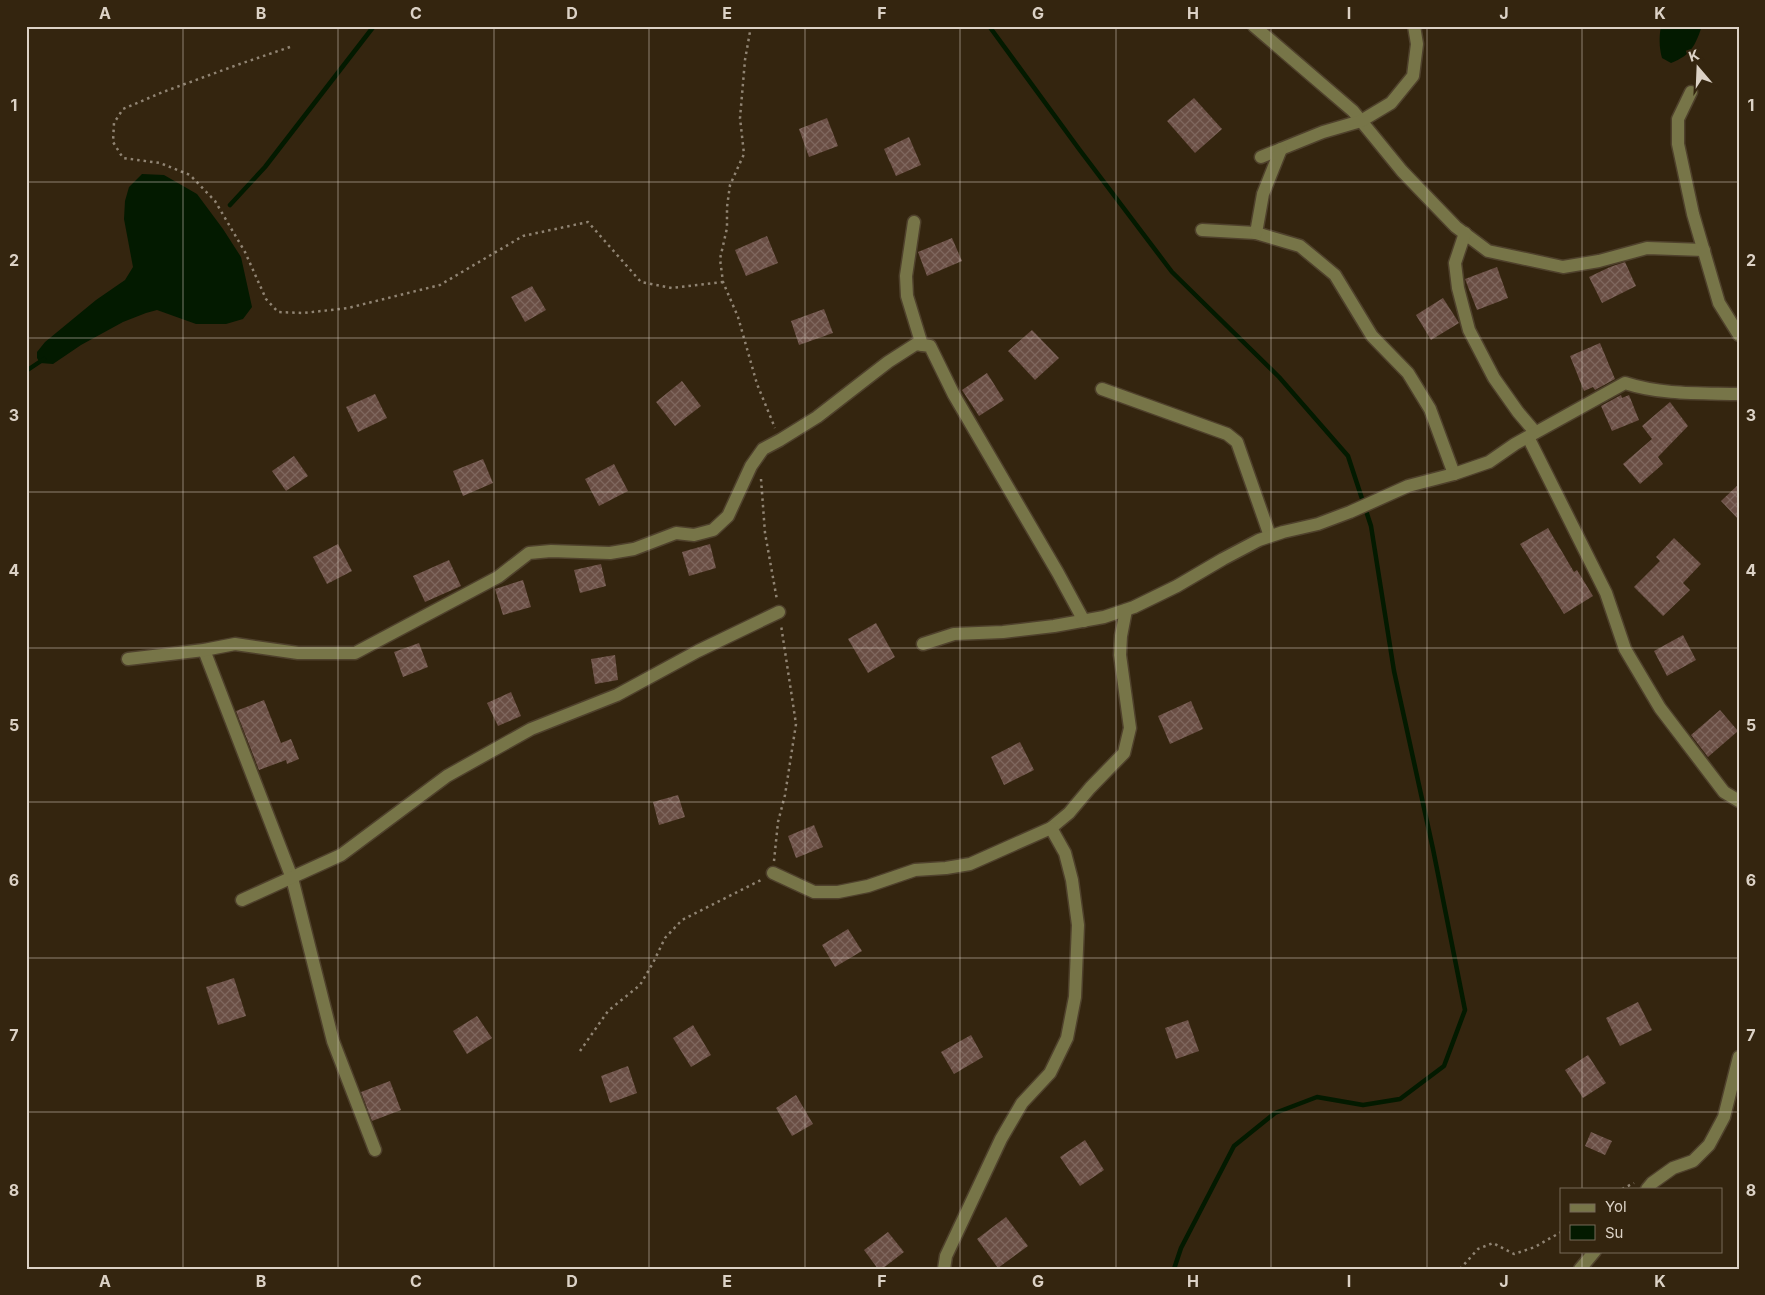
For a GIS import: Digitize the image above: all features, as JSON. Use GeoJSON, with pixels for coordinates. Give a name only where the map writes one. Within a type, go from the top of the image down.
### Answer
{"type":"FeatureCollection","features":[{"type":"Feature","properties":{"kind":"street"},"geometry":{"type":"LineString","coordinates":[[1254,26],[1353,110],[1402,171],[1456,227],[1488,251],[1563,267],[1599,262],[1647,248],[1704,250]]}},
{"type":"Feature","properties":{"kind":"street"},"geometry":{"type":"LineString","coordinates":[[1261,157],[1323,132],[1361,121],[1391,103],[1413,76],[1417,44],[1414,26]]}},
{"type":"Feature","properties":{"kind":"street"},"geometry":{"type":"LineString","coordinates":[[1691,92],[1678,119],[1678,144],[1693,214],[1719,303],[1739,335]]}},
{"type":"Feature","properties":{"kind":"street"},"geometry":{"type":"LineString","coordinates":[[1256,234],[1263,194],[1281,149]]}},
{"type":"Feature","properties":{"kind":"street"},"geometry":{"type":"LineString","coordinates":[[914,222],[906,276],[907,296],[922,345]]}},
{"type":"Feature","properties":{"kind":"street"},"geometry":{"type":"LineString","coordinates":[[1202,230],[1256,234],[1300,246],[1335,275],[1372,336],[1408,373],[1430,409],[1454,474]]}},
{"type":"Feature","properties":{"kind":"street"},"geometry":{"type":"LineString","coordinates":[[1465,234],[1455,263],[1458,288],[1469,330],[1494,378],[1531,434],[1606,593],[1625,648],[1660,708],[1724,792],[1739,801]]}},
{"type":"Feature","properties":{"kind":"street"},"geometry":{"type":"LineString","coordinates":[[128,659],[204,650],[235,644],[298,653],[355,653],[498,577],[529,553],[551,551],[610,553],[634,549],[676,533],[694,535],[713,530],[728,516],[751,466],[763,449],[817,417],[916,344],[930,346],[954,395],[1084,621]]}},
{"type":"Feature","properties":{"kind":"street"},"geometry":{"type":"LineString","coordinates":[[923,644],[954,634],[1003,632],[1054,626],[1104,617],[1126,610],[1177,586],[1223,558],[1270,536],[1318,524],[1408,486],[1454,474],[1489,462],[1531,434],[1624,383],[1670,393],[1739,394]]}},
{"type":"Feature","properties":{"kind":"street"},"geometry":{"type":"LineString","coordinates":[[1102,389],[1227,434],[1237,442],[1270,536]]}},
{"type":"Feature","properties":{"kind":"street"},"geometry":{"type":"LineString","coordinates":[[773,872],[814,892],[838,892],[868,886],[915,870],[970,864],[1051,828],[1069,814],[1090,788],[1124,753],[1130,728],[1120,655],[1121,636],[1126,610]]}},
{"type":"Feature","properties":{"kind":"street"},"geometry":{"type":"LineString","coordinates":[[242,900],[341,855],[447,776],[531,729],[616,695],[698,651],[779,612]]}},
{"type":"Feature","properties":{"kind":"street"},"geometry":{"type":"LineString","coordinates":[[204,650],[292,878],[332,1041],[375,1150]]}},
{"type":"Feature","properties":{"kind":"street"},"geometry":{"type":"LineString","coordinates":[[944,1269],[946,1256],[1001,1139],[1022,1103],[1050,1073],[1067,1038],[1075,997],[1078,925],[1072,880],[1065,853],[1051,828]]}},
{"type":"Feature","properties":{"kind":"street"},"geometry":{"type":"LineString","coordinates":[[1648,1188],[1673,1168],[1693,1161],[1710,1145],[1724,1117],[1739,1057]]}},
{"type":"Feature","properties":{"kind":"street"},"geometry":{"type":"LineString","coordinates":[[1580,1269],[1593,1252]]}},
{"type":"Feature","properties":{"kind":"path"},"geometry":{"type":"LineString","coordinates":[[751,26],[745,60],[740,118],[744,154],[730,186],[727,228],[720,259],[722,282],[738,317],[757,384],[780,440]]}},
{"type":"Feature","properties":{"kind":"path"},"geometry":{"type":"LineString","coordinates":[[290,48],[163,92],[123,109],[114,123],[113,142],[123,158],[160,163],[190,174],[215,201],[245,252],[266,299],[278,312],[304,313],[348,308],[440,285],[523,236],[588,222],[641,282],[672,288],[722,282]]}},
{"type":"Feature","properties":{"kind":"path"},"geometry":{"type":"LineString","coordinates":[[580,1052],[608,1011],[640,985],[665,938],[682,920],[752,885],[773,872],[778,822],[785,796],[796,724],[766,533],[759,455]]}},
{"type":"Feature","properties":{"kind":"path"},"geometry":{"type":"LineString","coordinates":[[1460,1269],[1478,1249],[1493,1243],[1514,1254],[1535,1247],[1560,1233]]}},
{"type":"Feature","properties":{"kind":"water"},"geometry":{"type":"Polygon","coordinates":[[[1661,26],[1702,26],[1697,39],[1688,53],[1671,63],[1662,58],[1660,50],[1661,26]]]}},
{"type":"Feature","properties":{"kind":"water"},"geometry":{"type":"Polygon","coordinates":[[[142,174],[164,175],[197,194],[241,257],[252,307],[243,319],[226,324],[196,324],[157,310],[123,322],[81,345],[53,364],[40,363],[37,358],[37,352],[45,342],[96,300],[125,280],[133,267],[124,219],[125,201],[129,187],[142,174]]]}},
{"type":"Feature","properties":{"kind":"building"},"geometry":{"type":"Polygon","coordinates":[[[1194,98],[1222,129],[1195,153],[1167,121],[1194,98]]]}},
{"type":"Feature","properties":{"kind":"building"},"geometry":{"type":"Polygon","coordinates":[[[827,118],[838,146],[809,157],[799,129],[827,118]]]}},
{"type":"Feature","properties":{"kind":"building"},"geometry":{"type":"Polygon","coordinates":[[[909,137],[921,165],[896,176],[884,149],[909,137]]]}},
{"type":"Feature","properties":{"kind":"building"},"geometry":{"type":"Polygon","coordinates":[[[767,236],[778,263],[746,276],[735,250],[767,236]]]}},
{"type":"Feature","properties":{"kind":"building"},"geometry":{"type":"Polygon","coordinates":[[[952,238],[962,261],[927,276],[918,252],[952,238]]]}},
{"type":"Feature","properties":{"kind":"building"},"geometry":{"type":"Polygon","coordinates":[[[1625,262],[1636,286],[1602,303],[1589,277],[1625,262]]]}},
{"type":"Feature","properties":{"kind":"building"},"geometry":{"type":"Polygon","coordinates":[[[1497,267],[1508,298],[1477,310],[1465,279],[1497,267]]]}},
{"type":"Feature","properties":{"kind":"building"},"geometry":{"type":"Polygon","coordinates":[[[532,286],[546,310],[525,322],[511,297],[532,286]]]}},
{"type":"Feature","properties":{"kind":"building"},"geometry":{"type":"Polygon","coordinates":[[[1443,298],[1459,323],[1431,340],[1416,315],[1443,298]]]}},
{"type":"Feature","properties":{"kind":"building"},"geometry":{"type":"Polygon","coordinates":[[[824,309],[833,333],[799,345],[791,321],[824,309]]]}},
{"type":"Feature","properties":{"kind":"building"},"geometry":{"type":"Polygon","coordinates":[[[1032,330],[1059,358],[1035,380],[1008,351],[1032,330]]]}},
{"type":"Feature","properties":{"kind":"building"},"geometry":{"type":"Polygon","coordinates":[[[1600,343],[1615,379],[1595,390],[1593,387],[1584,391],[1570,356],[1600,343]]]}},
{"type":"Feature","properties":{"kind":"building"},"geometry":{"type":"Polygon","coordinates":[[[987,373],[1004,400],[979,416],[962,390],[987,373]]]}},
{"type":"Feature","properties":{"kind":"building"},"geometry":{"type":"Polygon","coordinates":[[[682,381],[701,406],[675,426],[656,402],[682,381]]]}},
{"type":"Feature","properties":{"kind":"building"},"geometry":{"type":"Polygon","coordinates":[[[375,394],[387,418],[358,432],[346,407],[375,394]]]}},
{"type":"Feature","properties":{"kind":"building"},"geometry":{"type":"Polygon","coordinates":[[[1621,395],[1622,398],[1629,395],[1639,420],[1612,431],[1601,406],[1621,395]]]}},
{"type":"Feature","properties":{"kind":"building"},"geometry":{"type":"Polygon","coordinates":[[[1670,402],[1688,426],[1658,457],[1663,464],[1640,484],[1623,464],[1652,439],[1642,426],[1670,402]]]}},
{"type":"Feature","properties":{"kind":"building"},"geometry":{"type":"Polygon","coordinates":[[[294,456],[308,476],[286,491],[272,471],[294,456]]]}},
{"type":"Feature","properties":{"kind":"building"},"geometry":{"type":"Polygon","coordinates":[[[483,459],[493,483],[463,496],[453,471],[483,459]]]}},
{"type":"Feature","properties":{"kind":"building"},"geometry":{"type":"Polygon","coordinates":[[[614,464],[628,491],[599,506],[585,479],[614,464]]]}},
{"type":"Feature","properties":{"kind":"building"},"geometry":{"type":"Polygon","coordinates":[[[1739,484],[1739,520],[1721,501],[1739,484]]]}},
{"type":"Feature","properties":{"kind":"building"},"geometry":{"type":"Polygon","coordinates":[[[1548,528],[1574,572],[1577,570],[1593,596],[1564,614],[1520,544],[1548,528]]]}},
{"type":"Feature","properties":{"kind":"building"},"geometry":{"type":"Polygon","coordinates":[[[1674,538],[1701,564],[1683,583],[1690,590],[1663,616],[1634,587],[1660,561],[1656,557],[1674,538]]]}},
{"type":"Feature","properties":{"kind":"building"},"geometry":{"type":"Polygon","coordinates":[[[338,544],[352,571],[327,584],[313,557],[338,544]]]}},
{"type":"Feature","properties":{"kind":"building"},"geometry":{"type":"Polygon","coordinates":[[[710,544],[716,568],[689,576],[682,552],[710,544]]]}},
{"type":"Feature","properties":{"kind":"building"},"geometry":{"type":"Polygon","coordinates":[[[449,560],[461,586],[425,602],[413,576],[449,560]]]}},
{"type":"Feature","properties":{"kind":"building"},"geometry":{"type":"Polygon","coordinates":[[[601,564],[606,586],[580,593],[574,570],[601,564]]]}},
{"type":"Feature","properties":{"kind":"building"},"geometry":{"type":"Polygon","coordinates":[[[523,580],[531,607],[503,615],[495,589],[523,580]]]}},
{"type":"Feature","properties":{"kind":"building"},"geometry":{"type":"Polygon","coordinates":[[[876,623],[895,657],[868,673],[848,639],[876,623]]]}},
{"type":"Feature","properties":{"kind":"building"},"geometry":{"type":"Polygon","coordinates":[[[1683,635],[1696,660],[1667,676],[1654,651],[1683,635]]]}},
{"type":"Feature","properties":{"kind":"building"},"geometry":{"type":"Polygon","coordinates":[[[419,643],[428,667],[403,677],[394,652],[419,643]]]}},
{"type":"Feature","properties":{"kind":"building"},"geometry":{"type":"Polygon","coordinates":[[[615,655],[618,680],[595,684],[591,659],[615,655]]]}},
{"type":"Feature","properties":{"kind":"building"},"geometry":{"type":"Polygon","coordinates":[[[511,692],[521,716],[498,726],[487,703],[511,692]]]}},
{"type":"Feature","properties":{"kind":"building"},"geometry":{"type":"Polygon","coordinates":[[[264,700],[281,743],[291,739],[299,759],[287,764],[286,760],[259,770],[236,711],[264,700]]]}},
{"type":"Feature","properties":{"kind":"building"},"geometry":{"type":"Polygon","coordinates":[[[1191,701],[1203,729],[1170,744],[1158,716],[1191,701]]]}},
{"type":"Feature","properties":{"kind":"building"},"geometry":{"type":"Polygon","coordinates":[[[1720,710],[1738,731],[1708,757],[1691,735],[1720,710]]]}},
{"type":"Feature","properties":{"kind":"building"},"geometry":{"type":"Polygon","coordinates":[[[1020,742],[1034,770],[1004,785],[991,757],[1020,742]]]}},
{"type":"Feature","properties":{"kind":"building"},"geometry":{"type":"Polygon","coordinates":[[[678,795],[685,817],[659,825],[653,802],[678,795]]]}},
{"type":"Feature","properties":{"kind":"building"},"geometry":{"type":"Polygon","coordinates":[[[814,825],[823,847],[796,858],[788,836],[814,825]]]}},
{"type":"Feature","properties":{"kind":"building"},"geometry":{"type":"Polygon","coordinates":[[[848,929],[862,951],[835,967],[822,945],[848,929]]]}},
{"type":"Feature","properties":{"kind":"building"},"geometry":{"type":"Polygon","coordinates":[[[234,978],[246,1016],[218,1025],[206,987],[234,978]]]}},
{"type":"Feature","properties":{"kind":"building"},"geometry":{"type":"Polygon","coordinates":[[[1638,1002],[1652,1030],[1620,1046],[1606,1018],[1638,1002]]]}},
{"type":"Feature","properties":{"kind":"building"},"geometry":{"type":"Polygon","coordinates":[[[477,1016],[492,1038],[467,1054],[453,1031],[477,1016]]]}},
{"type":"Feature","properties":{"kind":"building"},"geometry":{"type":"Polygon","coordinates":[[[1188,1020],[1199,1051],[1176,1059],[1165,1028],[1188,1020]]]}},
{"type":"Feature","properties":{"kind":"building"},"geometry":{"type":"Polygon","coordinates":[[[693,1025],[711,1055],[691,1067],[673,1038],[693,1025]]]}},
{"type":"Feature","properties":{"kind":"building"},"geometry":{"type":"Polygon","coordinates":[[[971,1035],[983,1057],[954,1074],[941,1052],[971,1035]]]}},
{"type":"Feature","properties":{"kind":"building"},"geometry":{"type":"Polygon","coordinates":[[[1588,1055],[1606,1083],[1583,1098],[1565,1070],[1588,1055]]]}},
{"type":"Feature","properties":{"kind":"building"},"geometry":{"type":"Polygon","coordinates":[[[628,1066],[637,1093],[610,1103],[601,1076],[628,1066]]]}},
{"type":"Feature","properties":{"kind":"building"},"geometry":{"type":"Polygon","coordinates":[[[390,1081],[401,1110],[372,1121],[361,1092],[390,1081]]]}},
{"type":"Feature","properties":{"kind":"building"},"geometry":{"type":"Polygon","coordinates":[[[796,1095],[813,1124],[792,1136],[776,1108],[796,1095]]]}},
{"type":"Feature","properties":{"kind":"building"},"geometry":{"type":"Polygon","coordinates":[[[1591,1132],[1612,1141],[1605,1155],[1585,1146],[1591,1132]]]}},
{"type":"Feature","properties":{"kind":"building"},"geometry":{"type":"Polygon","coordinates":[[[1085,1140],[1104,1170],[1080,1186],[1060,1157],[1085,1140]]]}},
{"type":"Feature","properties":{"kind":"building"},"geometry":{"type":"Polygon","coordinates":[[[1006,1217],[1028,1246],[998,1268],[977,1239],[1006,1217]]]}},
{"type":"Feature","properties":{"kind":"building"},"geometry":{"type":"Polygon","coordinates":[[[888,1232],[904,1252],[882,1269],[878,1269],[864,1250],[888,1232]]]}},
{"type":"Feature","properties":{"kind":"waterway"},"geometry":{"type":"LineString","coordinates":[[230,205],[265,167],[374,26]]}},
{"type":"Feature","properties":{"kind":"waterway"},"geometry":{"type":"LineString","coordinates":[[989,26],[1172,272],[1279,377],[1348,456],[1371,526],[1394,671],[1433,849],[1465,1010],[1444,1066],[1400,1099],[1363,1105],[1317,1097],[1275,1113],[1234,1146],[1181,1248],[1174,1269]]}},
{"type":"Feature","properties":{"kind":"waterway"},"geometry":{"type":"LineString","coordinates":[[26,371],[44,359]]}}]}
